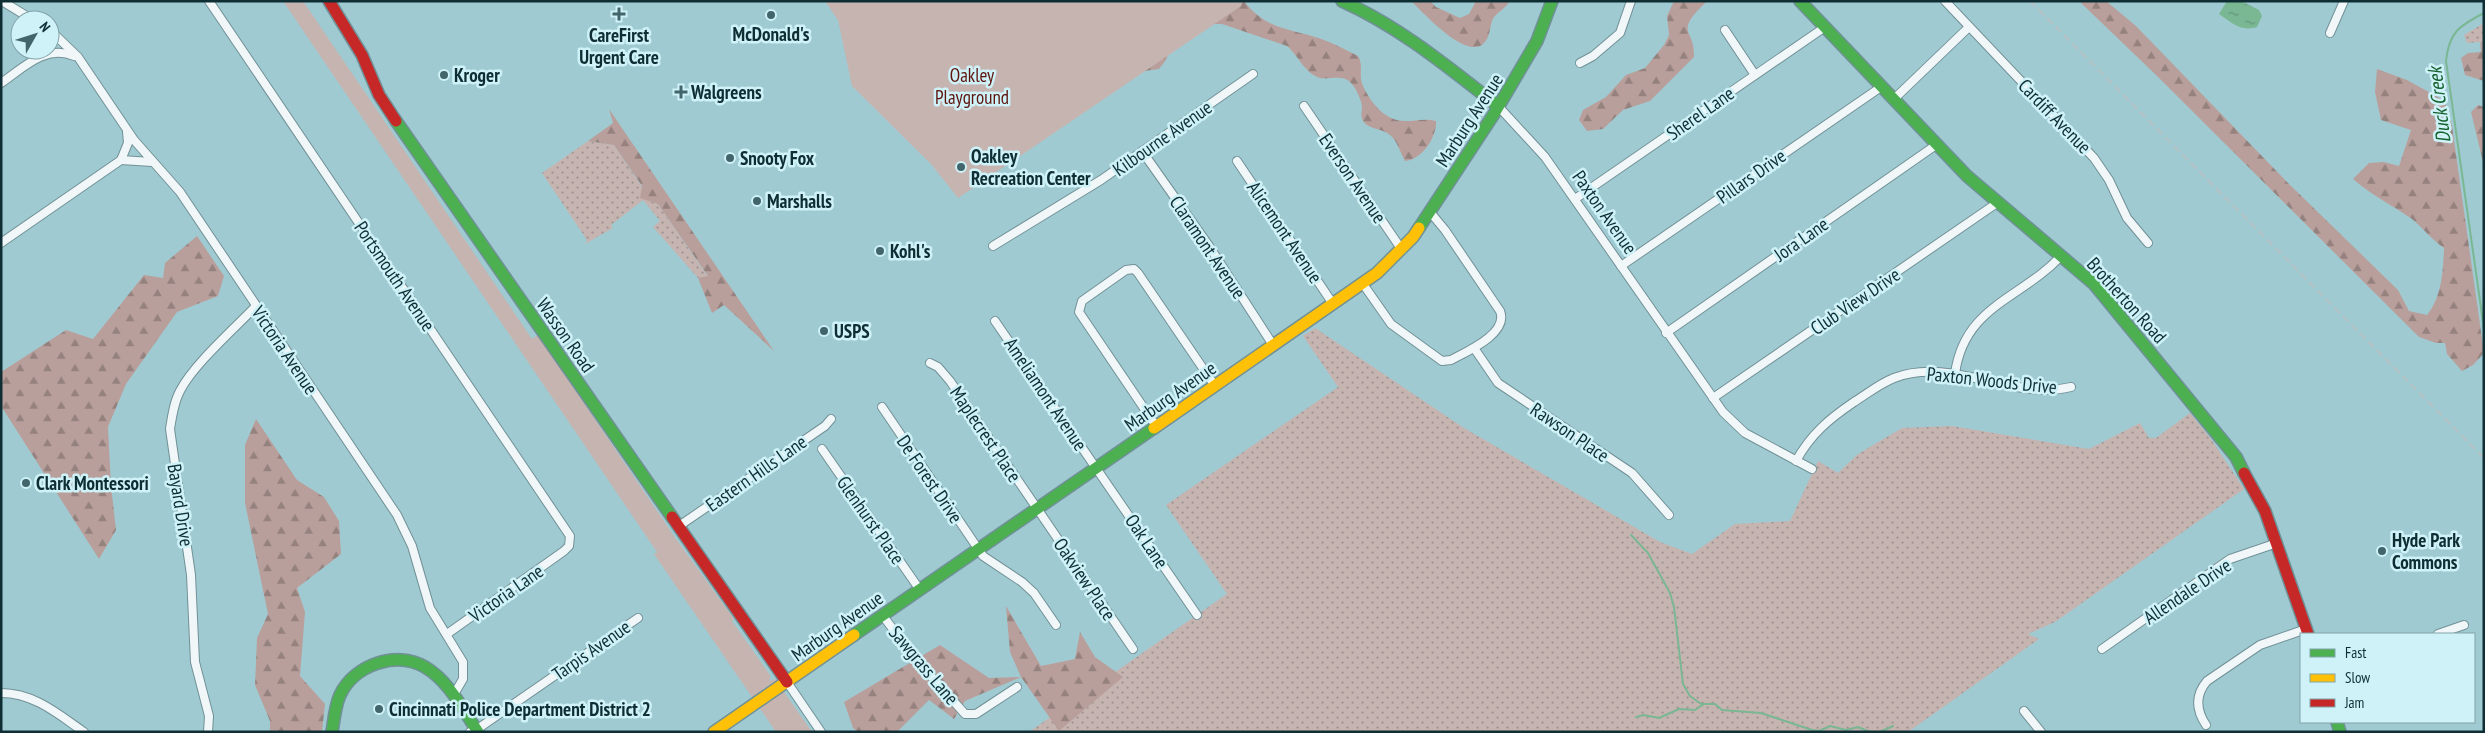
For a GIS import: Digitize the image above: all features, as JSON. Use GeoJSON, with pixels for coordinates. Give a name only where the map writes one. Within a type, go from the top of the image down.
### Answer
{"type":"FeatureCollection","features":[{"type":"Feature","properties":{"kind":"street"},"geometry":{"type":"LineString","coordinates":[[2,1],[17,10]]}},
{"type":"Feature","properties":{"kind":"street","name":"Portsmouth Avenue"},"geometry":{"type":"LineString","coordinates":[[209,1],[569,532],[570,541],[564,551]]}},
{"type":"Feature","properties":{"kind":"street","name":"Wasson Road"},"geometry":{"type":"LineString","coordinates":[[329,1],[362,55],[378,95],[679,526],[782,686]]}},
{"type":"Feature","properties":{"kind":"street","name":"Paxton Avenue"},"geometry":{"type":"LineString","coordinates":[[1342,1],[1367,12],[1407,36],[1498,106],[1540,150],[1723,412],[1745,433],[1812,469]]}},
{"type":"Feature","properties":{"kind":"street","name":"Marburg Avenue"},"geometry":{"type":"LineString","coordinates":[[714,732],[1363,284],[1402,250],[1430,212],[1498,106],[1537,41],[1552,1]]}},
{"type":"Feature","properties":{"kind":"street"},"geometry":{"type":"LineString","coordinates":[[1580,63],[1593,56],[1620,33],[1631,1]]}},
{"type":"Feature","properties":{"kind":"street","name":"Brotherton Road"},"geometry":{"type":"LineString","coordinates":[[1800,1],[1936,145],[1997,203],[2094,284],[2236,457],[2254,486],[2277,543],[2307,632]]}},
{"type":"Feature","properties":{"kind":"street","name":"Cardiff Avenue"},"geometry":{"type":"LineString","coordinates":[[1945,1],[2094,158],[2109,180],[2127,218],[2148,243]]}},
{"type":"Feature","properties":{"kind":"street"},"geometry":{"type":"LineString","coordinates":[[2330,33],[2344,1]]}},
{"type":"Feature","properties":{"kind":"street","name":"Sherel Lane"},"geometry":{"type":"LineString","coordinates":[[1574,199],[1824,27]]}},
{"type":"Feature","properties":{"kind":"street"},"geometry":{"type":"LineString","coordinates":[[1894,99],[1969,27]]}},
{"type":"Feature","properties":{"kind":"street"},"geometry":{"type":"LineString","coordinates":[[1725,30],[1756,74]]}},
{"type":"Feature","properties":{"kind":"street","name":"Victoria Avenue"},"geometry":{"type":"LineString","coordinates":[[60,40],[78,57],[126,130],[180,192],[397,515],[412,546],[430,608],[458,651],[464,671],[461,686],[453,696]]}},
{"type":"Feature","properties":{"kind":"street"},"geometry":{"type":"LineString","coordinates":[[60,52],[78,57]]}},
{"type":"Feature","properties":{"kind":"street"},"geometry":{"type":"LineString","coordinates":[[1,83],[36,60]]}},
{"type":"Feature","properties":{"kind":"street","name":"Kilbourne Avenue"},"geometry":{"type":"LineString","coordinates":[[993,246],[1082,192],[1253,74]]}},
{"type":"Feature","properties":{"kind":"street","name":"Pillars Drive"},"geometry":{"type":"LineString","coordinates":[[1621,266],[1881,86]]}},
{"type":"Feature","properties":{"kind":"street","name":"Everson Avenue"},"geometry":{"type":"LineString","coordinates":[[1304,106],[1402,250]]}},
{"type":"Feature","properties":{"kind":"street"},"geometry":{"type":"LineString","coordinates":[[1,243],[121,160],[128,143],[126,130]]}},
{"type":"Feature","properties":{"kind":"street","name":"Jora Lane"},"geometry":{"type":"LineString","coordinates":[[1666,332],[1936,145]]}},
{"type":"Feature","properties":{"kind":"street","name":"Claramont Avenue"},"geometry":{"type":"LineString","coordinates":[[1142,151],[1209,246],[1273,345]]}},
{"type":"Feature","properties":{"kind":"street"},"geometry":{"type":"LineString","coordinates":[[121,160],[152,162]]}},
{"type":"Feature","properties":{"kind":"street","name":"Alicemont Avenue"},"geometry":{"type":"LineString","coordinates":[[1238,162],[1333,304]]}},
{"type":"Feature","properties":{"kind":"street","name":"Club View Drive"},"geometry":{"type":"LineString","coordinates":[[1713,398],[1997,203]]}},
{"type":"Feature","properties":{"kind":"street"},"geometry":{"type":"LineString","coordinates":[[1363,284],[1391,324],[1439,360],[1448,362],[1474,348],[1499,328],[1502,315],[1446,230],[1430,212]]}},
{"type":"Feature","properties":{"kind":"street"},"geometry":{"type":"LineString","coordinates":[[1955,374],[1965,339],[1980,318],[2046,271],[2062,256]]}},
{"type":"Feature","properties":{"kind":"street"},"geometry":{"type":"LineString","coordinates":[[1156,426],[1079,312],[1082,302],[1126,270],[1134,269],[1138,273],[1214,386]]}},
{"type":"Feature","properties":{"kind":"street","name":"Bayard Drive"},"geometry":{"type":"LineString","coordinates":[[208,732],[209,716],[194,655],[191,575],[170,429],[180,391],[195,371],[256,306]]}},
{"type":"Feature","properties":{"kind":"street","name":"Ameliamont Avenue"},"geometry":{"type":"LineString","coordinates":[[995,321],[1097,468]]}},
{"type":"Feature","properties":{"kind":"street","name":"Rawson Place"},"geometry":{"type":"LineString","coordinates":[[1474,348],[1498,383],[1632,473],[1669,515]]}},
{"type":"Feature","properties":{"kind":"street","name":"Maplecrest Place"},"geometry":{"type":"LineString","coordinates":[[930,363],[945,374],[1038,510]]}},
{"type":"Feature","properties":{"kind":"street","name":"Paxton Woods Drive"},"geometry":{"type":"LineString","coordinates":[[1796,461],[1817,430],[1884,383],[1916,373],[1955,374],[2020,387],[2058,390],[2071,387]]}},
{"type":"Feature","properties":{"kind":"street","name":"De Forest Drive"},"geometry":{"type":"LineString","coordinates":[[882,408],[986,559],[1022,582],[1034,593],[1056,625]]}},
{"type":"Feature","properties":{"kind":"street","name":"Eastern Hills Lane"},"geometry":{"type":"LineString","coordinates":[[679,526],[825,426],[831,419]]}},
{"type":"Feature","properties":{"kind":"street","name":"Glenhurst Place"},"geometry":{"type":"LineString","coordinates":[[822,449],[920,590]]}},
{"type":"Feature","properties":{"kind":"street","name":"Oak Lane"},"geometry":{"type":"LineString","coordinates":[[1097,468],[1197,615]]}},
{"type":"Feature","properties":{"kind":"street","name":"Oakview Place"},"geometry":{"type":"LineString","coordinates":[[1038,510],[1133,649]]}},
{"type":"Feature","properties":{"kind":"street","name":"Allendale Drive"},"geometry":{"type":"LineString","coordinates":[[2102,649],[2230,559],[2277,543]]}},
{"type":"Feature","properties":{"kind":"street","name":"Victoria Lane"},"geometry":{"type":"LineString","coordinates":[[447,634],[564,551]]}},
{"type":"Feature","properties":{"kind":"street","name":"Sawgrass Lane"},"geometry":{"type":"LineString","coordinates":[[883,616],[915,658],[965,714],[976,714],[1017,687]]}},
{"type":"Feature","properties":{"kind":"street","name":"Tarpis Avenue"},"geometry":{"type":"LineString","coordinates":[[475,731],[638,618]]}},
{"type":"Feature","properties":{"kind":"street"},"geometry":{"type":"LineString","coordinates":[[2441,633],[2464,625]]}},
{"type":"Feature","properties":{"kind":"street"},"geometry":{"type":"LineString","coordinates":[[2206,725],[2201,718],[2198,702],[2201,689],[2207,681],[2260,645],[2300,634]]}},
{"type":"Feature","properties":{"kind":"street"},"geometry":{"type":"LineString","coordinates":[[332,732],[341,692],[356,675],[372,664],[398,660],[418,663],[438,678],[453,696],[475,731]]}},
{"type":"Feature","properties":{"kind":"street"},"geometry":{"type":"LineString","coordinates":[[782,686],[821,732]]}},
{"type":"Feature","properties":{"kind":"street"},"geometry":{"type":"LineString","coordinates":[[1,693],[16,694],[39,701],[84,732]]}},
{"type":"Feature","properties":{"kind":"street"},"geometry":{"type":"LineString","coordinates":[[2024,711],[2041,732]]}},
{"type":"Feature","properties":{"kind":"green space"},"geometry":{"type":"Polygon","coordinates":[[[283,1],[303,1],[532,339],[538,335],[676,539],[734,619],[732,621],[770,675],[770,681],[775,679],[812,732],[776,732],[654,554],[657,552],[283,1]]]}},
{"type":"Feature","properties":{"kind":"green space","name":"Oakley Playground"},"geometry":{"type":"Polygon","coordinates":[[[825,1],[1242,1],[1241,6],[958,198],[931,164],[852,86],[838,20],[825,1]]]}},
{"type":"Feature","properties":{"kind":"green space"},"geometry":{"type":"Polygon","coordinates":[[[1197,1],[1244,1],[1260,17],[1276,26],[1337,45],[1358,56],[1361,63],[1361,78],[1366,92],[1380,110],[1391,118],[1398,120],[1436,121],[1434,134],[1427,147],[1417,157],[1405,161],[1397,144],[1390,135],[1369,126],[1363,121],[1360,100],[1350,82],[1343,78],[1320,78],[1315,76],[1310,73],[1287,46],[1222,24],[1210,24],[1173,42],[1166,60],[1159,69],[1136,72],[1197,1]]]}},
{"type":"Feature","properties":{"kind":"green space"},"geometry":{"type":"Polygon","coordinates":[[[1411,1],[1430,1],[1436,7],[1460,18],[1469,14],[1476,1],[1510,1],[1494,17],[1487,39],[1477,47],[1468,46],[1446,34],[1411,1]]]}},
{"type":"Feature","properties":{"kind":"green space"},"geometry":{"type":"Polygon","coordinates":[[[1674,1],[1707,1],[1693,16],[1688,25],[1694,57],[1650,101],[1623,110],[1603,129],[1587,131],[1579,120],[1583,110],[1606,97],[1626,75],[1645,68],[1664,45],[1669,35],[1667,16],[1674,1]]]}},
{"type":"Feature","properties":{"kind":"green space"},"geometry":{"type":"Polygon","coordinates":[[[2079,1],[2106,1],[2136,26],[2288,183],[2398,290],[2409,311],[2427,315],[2439,292],[2444,248],[2412,219],[2353,179],[2369,163],[2384,162],[2399,166],[2411,130],[2381,120],[2375,92],[2377,69],[2407,80],[2445,101],[2452,126],[2484,353],[2473,365],[2462,371],[2447,354],[2445,343],[2436,343],[2419,337],[2079,1]]]}},
{"type":"Feature","properties":{"kind":"green space"},"geometry":{"type":"Polygon","coordinates":[[[2484,23],[2484,46],[2480,42],[2467,43],[2464,35],[2484,23]]]}},
{"type":"Feature","properties":{"kind":"green space"},"geometry":{"type":"Polygon","coordinates":[[[2480,42],[2484,46],[2484,81],[2465,75],[2461,58],[2468,53],[2481,52],[2480,42]]]}},
{"type":"Feature","properties":{"kind":"green space"},"geometry":{"type":"Polygon","coordinates":[[[2478,105],[2484,107],[2484,166],[2471,112],[2478,105]]]}},
{"type":"Feature","properties":{"kind":"green space"},"geometry":{"type":"Polygon","coordinates":[[[609,109],[774,351],[724,305],[712,313],[698,278],[708,276],[658,204],[640,198],[642,186],[614,145],[588,141],[613,123],[609,109]]]}},
{"type":"Feature","properties":{"kind":"green space"},"geometry":{"type":"Polygon","coordinates":[[[588,141],[614,145],[642,187],[658,204],[708,277],[698,278],[653,227],[660,221],[643,200],[611,225],[613,228],[585,244],[587,240],[542,173],[588,141]]]}},
{"type":"Feature","properties":{"kind":"green space"},"geometry":{"type":"Polygon","coordinates":[[[197,236],[224,276],[218,296],[177,312],[126,384],[108,427],[111,486],[116,530],[99,559],[1,406],[1,372],[66,330],[93,339],[144,275],[163,278],[165,263],[197,236]]]}},
{"type":"Feature","properties":{"kind":"green space"},"geometry":{"type":"Polygon","coordinates":[[[1315,328],[1464,428],[1660,542],[1692,554],[1735,524],[1790,521],[1818,461],[1838,473],[1858,454],[1902,428],[1952,426],[2089,449],[2140,423],[2149,438],[2156,438],[2190,413],[2211,439],[2244,489],[2055,622],[2028,634],[2039,639],[1908,732],[1029,732],[1227,594],[1166,505],[1338,387],[1303,336],[1315,328]]]}},
{"type":"Feature","properties":{"kind":"green space"},"geometry":{"type":"Polygon","coordinates":[[[256,419],[297,480],[324,497],[339,521],[341,554],[297,588],[305,612],[300,676],[325,704],[322,732],[270,732],[270,721],[255,685],[257,638],[268,614],[245,503],[245,445],[256,419]]]}},
{"type":"Feature","properties":{"kind":"green space"},"geometry":{"type":"Polygon","coordinates":[[[1006,606],[1041,666],[1075,659],[1080,632],[1095,657],[1123,677],[1059,731],[1021,677],[1010,652],[1006,606]]]}},
{"type":"Feature","properties":{"kind":"green space"},"geometry":{"type":"Polygon","coordinates":[[[940,645],[989,678],[1021,677],[965,701],[954,719],[929,700],[897,732],[858,732],[853,728],[844,702],[940,645]]]}},
{"type":"Feature","properties":{"kind":"water"},"geometry":{"type":"Polygon","coordinates":[[[2227,1],[2241,1],[2259,10],[2262,16],[2257,27],[2241,27],[2219,14],[2227,1]]]}},
{"type":"Feature","properties":{"kind":"waterway","name":"Duck Creek"},"geometry":{"type":"LineString","coordinates":[[2484,13],[2462,26],[2453,36],[2447,51],[2446,61],[2484,329]]}},
{"type":"Feature","properties":{"kind":"waterway"},"geometry":{"type":"LineString","coordinates":[[1631,535],[1648,553],[1670,593],[1674,607],[1683,684],[1690,696],[1701,704],[1715,704],[1722,710],[1761,713],[1812,730],[1819,731],[1830,726],[1846,730],[1858,727],[1870,732]]}},
{"type":"Feature","properties":{"kind":"waterway"},"geometry":{"type":"LineString","coordinates":[[1636,717],[1644,715],[1659,718],[1679,709],[1695,710],[1704,704]]}},
{"type":"Feature","properties":{"kind":"waterway"},"geometry":{"type":"LineString","coordinates":[[1880,732],[1893,726]]}},
{"type":"Feature","properties":{"kind":"railway"},"geometry":{"type":"LineString","coordinates":[[2030,1],[2484,458]]}},
{"type":"Feature","properties":{"kind":"traffic: fast"},"geometry":{"type":"LineString","coordinates":[[1342,1],[1404,35],[1498,106]]}},
{"type":"Feature","properties":{"kind":"traffic: fast"},"geometry":{"type":"LineString","coordinates":[[1419,228],[1494,114],[1537,41],[1552,1]]}},
{"type":"Feature","properties":{"kind":"traffic: fast"},"geometry":{"type":"LineString","coordinates":[[1800,1],[1967,176],[2094,284],[2236,457],[2244,473]]}},
{"type":"Feature","properties":{"kind":"traffic: fast"},"geometry":{"type":"LineString","coordinates":[[396,121],[672,517]]}},
{"type":"Feature","properties":{"kind":"traffic: fast"},"geometry":{"type":"LineString","coordinates":[[854,635],[1154,428]]}},
{"type":"Feature","properties":{"kind":"traffic: fast"},"geometry":{"type":"LineString","coordinates":[[332,732],[337,704],[346,684],[365,668],[389,660],[414,662],[434,673],[455,696],[478,732]]}},
{"type":"Feature","properties":{"kind":"traffic: fast"},"geometry":{"type":"LineString","coordinates":[[2337,723],[2340,732]]}},
{"type":"Feature","properties":{"kind":"traffic: slow"},"geometry":{"type":"LineString","coordinates":[[1154,428],[1377,273],[1413,237],[1419,228]]}},
{"type":"Feature","properties":{"kind":"traffic: slow"},"geometry":{"type":"LineString","coordinates":[[714,732],[854,635]]}},
{"type":"Feature","properties":{"kind":"traffic: jam"},"geometry":{"type":"LineString","coordinates":[[329,1],[362,55],[379,95],[396,121]]}},
{"type":"Feature","properties":{"kind":"traffic: jam"},"geometry":{"type":"LineString","coordinates":[[2244,473],[2265,511],[2308,633]]}},
{"type":"Feature","properties":{"kind":"traffic: jam"},"geometry":{"type":"LineString","coordinates":[[672,517],[787,682]]}},
{"type":"Feature","properties":{"kind":"place","name":"CareFirst Urgent Care"},"geometry":{"type":"Point","coordinates":[619,14]}},
{"type":"Feature","properties":{"kind":"place","name":"McDonald's"},"geometry":{"type":"Point","coordinates":[771,15]}},
{"type":"Feature","properties":{"kind":"place","name":"Kroger"},"geometry":{"type":"Point","coordinates":[444,75]}},
{"type":"Feature","properties":{"kind":"place","name":"Walgreens"},"geometry":{"type":"Point","coordinates":[681,92]}},
{"type":"Feature","properties":{"kind":"place","name":"Snooty Fox"},"geometry":{"type":"Point","coordinates":[730,158]}},
{"type":"Feature","properties":{"kind":"place","name":"Oakley Recreation Center"},"geometry":{"type":"Point","coordinates":[961,167]}},
{"type":"Feature","properties":{"kind":"place","name":"Marshalls"},"geometry":{"type":"Point","coordinates":[757,201]}},
{"type":"Feature","properties":{"kind":"place","name":"Kohl's"},"geometry":{"type":"Point","coordinates":[880,251]}},
{"type":"Feature","properties":{"kind":"place","name":"USPS"},"geometry":{"type":"Point","coordinates":[824,331]}},
{"type":"Feature","properties":{"kind":"place","name":"Clark Montessori"},"geometry":{"type":"Point","coordinates":[26,483]}},
{"type":"Feature","properties":{"kind":"place","name":"Hyde Park Commons"},"geometry":{"type":"Point","coordinates":[2382,551]}},
{"type":"Feature","properties":{"kind":"place","name":"Cincinnati Police Department District 2"},"geometry":{"type":"Point","coordinates":[379,709]}}]}
